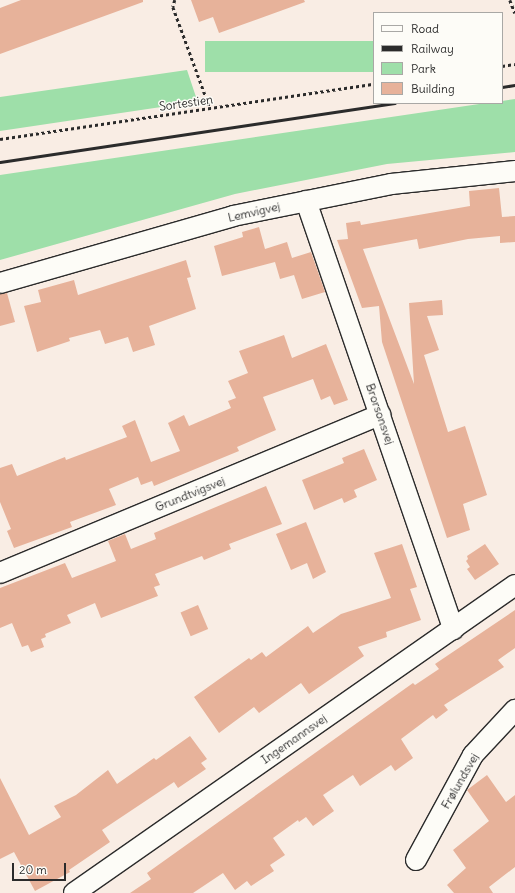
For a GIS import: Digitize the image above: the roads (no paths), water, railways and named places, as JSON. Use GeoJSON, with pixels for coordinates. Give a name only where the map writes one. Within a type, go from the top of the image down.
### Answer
{"type":"FeatureCollection","features":[{"type":"Feature","properties":{"kind":"street","name":"Lemvigvej"},"geometry":{"type":"LineString","coordinates":[[0,283],[233,216],[392,184],[515,171]]}},
{"type":"Feature","properties":{"kind":"street","name":"Brorsonsvej"},"geometry":{"type":"LineString","coordinates":[[306,201],[453,629]]}},
{"type":"Feature","properties":{"kind":"street","name":"Grundtvigsvej"},"geometry":{"type":"LineString","coordinates":[[0,573],[380,415]]}},
{"type":"Feature","properties":{"kind":"street","name":"Ingemannsvej"},"geometry":{"type":"LineString","coordinates":[[74,893],[515,585]]}},
{"type":"Feature","properties":{"kind":"street","name":"Frølundsvej"},"geometry":{"type":"LineString","coordinates":[[416,860],[473,755],[515,710]]}},
{"type":"Feature","properties":{"kind":"railway"},"geometry":{"type":"LineString","coordinates":[[503,87],[515,85]]}},
{"type":"Feature","properties":{"kind":"railway"},"geometry":{"type":"LineString","coordinates":[[0,162],[388,104]]}}]}
